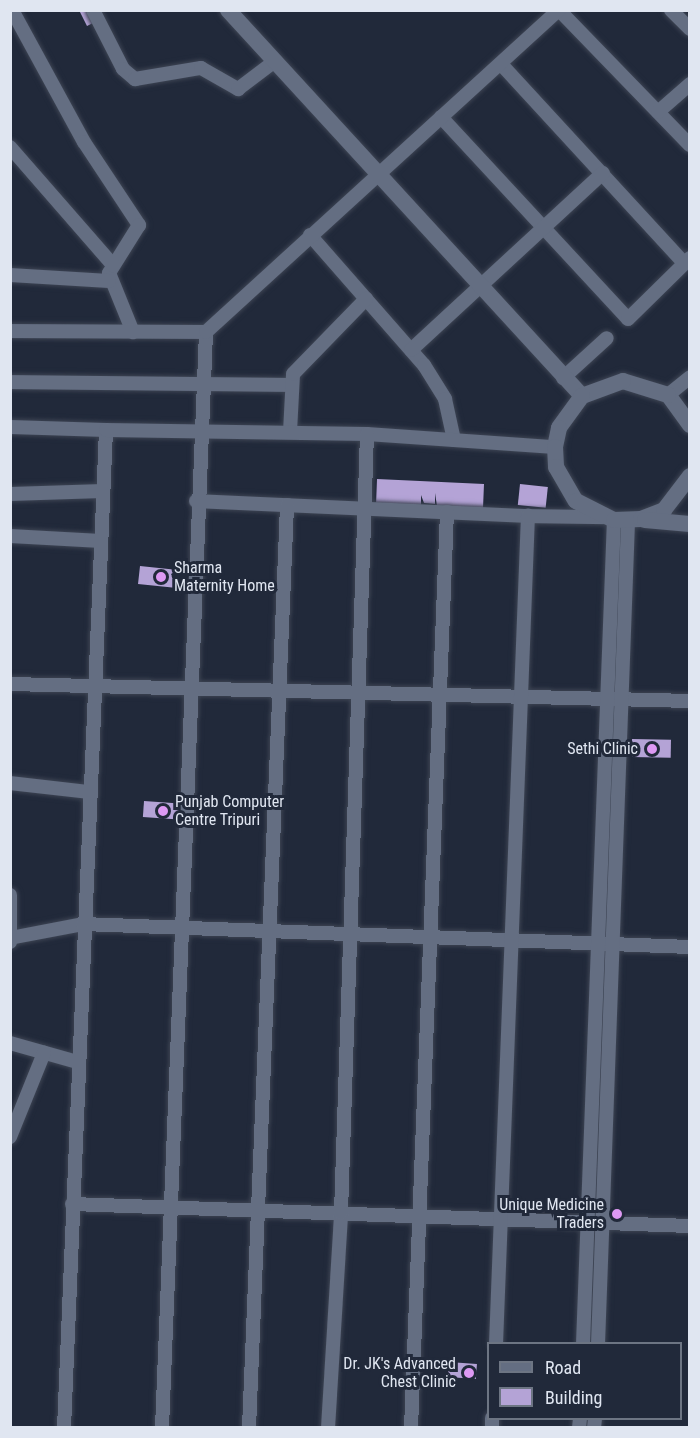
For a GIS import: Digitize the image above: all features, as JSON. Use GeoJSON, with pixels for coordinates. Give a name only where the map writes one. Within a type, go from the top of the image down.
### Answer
{"type":"FeatureCollection","features":[{"type":"Feature","properties":{"kind":"street"},"geometry":{"type":"LineString","coordinates":[[12,10],[84,142],[139,225],[138,235],[113,265],[109,281],[133,332]]}},
{"type":"Feature","properties":{"kind":"street"},"geometry":{"type":"LineString","coordinates":[[93,10],[123,69],[135,79],[201,68],[238,89],[275,61]]}},
{"type":"Feature","properties":{"kind":"street"},"geometry":{"type":"LineString","coordinates":[[228,10],[379,173],[476,287],[582,396]]}},
{"type":"Feature","properties":{"kind":"street"},"geometry":{"type":"LineString","coordinates":[[162,1428],[180,926],[195,686],[198,429],[206,332],[559,10],[690,145]]}},
{"type":"Feature","properties":{"kind":"street"},"geometry":{"type":"LineString","coordinates":[[671,10],[690,29]]}},
{"type":"Feature","properties":{"kind":"street"},"geometry":{"type":"LineString","coordinates":[[441,117],[543,224],[628,319],[687,261],[501,64]]}},
{"type":"Feature","properties":{"kind":"street"},"geometry":{"type":"LineString","coordinates":[[658,112],[690,84]]}},
{"type":"Feature","properties":{"kind":"street"},"geometry":{"type":"LineString","coordinates":[[10,147],[113,265]]}},
{"type":"Feature","properties":{"kind":"street"},"geometry":{"type":"LineString","coordinates":[[411,350],[543,224],[603,173]]}},
{"type":"Feature","properties":{"kind":"street"},"geometry":{"type":"LineString","coordinates":[[310,235],[411,350],[445,399],[454,440]]}},
{"type":"Feature","properties":{"kind":"street"},"geometry":{"type":"LineString","coordinates":[[10,275],[109,281]]}},
{"type":"Feature","properties":{"kind":"street"},"geometry":{"type":"LineString","coordinates":[[290,432],[289,385],[306,357],[366,299]]}},
{"type":"Feature","properties":{"kind":"street"},"geometry":{"type":"LineString","coordinates":[[10,331],[206,332]]}},
{"type":"Feature","properties":{"kind":"street"},"geometry":{"type":"LineString","coordinates":[[563,378],[607,338]]}},
{"type":"Feature","properties":{"kind":"street"},"geometry":{"type":"LineString","coordinates":[[668,395],[690,377]]}},
{"type":"Feature","properties":{"kind":"street"},"geometry":{"type":"LineString","coordinates":[[690,425],[668,395],[623,381],[582,396],[558,428],[555,447],[564,486],[576,501],[622,519],[664,510],[690,476]]}},
{"type":"Feature","properties":{"kind":"street"},"geometry":{"type":"LineString","coordinates":[[10,382],[200,386],[289,385]]}},
{"type":"Feature","properties":{"kind":"street"},"geometry":{"type":"LineString","coordinates":[[10,427],[367,434],[555,447]]}},
{"type":"Feature","properties":{"kind":"street"},"geometry":{"type":"LineString","coordinates":[[64,1428],[77,1062],[106,430]]}},
{"type":"Feature","properties":{"kind":"street"},"geometry":{"type":"LineString","coordinates":[[328,1428],[341,1213],[367,508],[367,434]]}},
{"type":"Feature","properties":{"kind":"street"},"geometry":{"type":"LineString","coordinates":[[10,494],[103,491]]}},
{"type":"Feature","properties":{"kind":"street"},"geometry":{"type":"LineString","coordinates":[[196,501],[622,519],[690,524]]}},
{"type":"Feature","properties":{"kind":"street"},"geometry":{"type":"LineString","coordinates":[[249,1428],[287,505]]}},
{"type":"Feature","properties":{"kind":"street"},"geometry":{"type":"LineString","coordinates":[[411,1428],[447,512]]}},
{"type":"Feature","properties":{"kind":"street"},"geometry":{"type":"LineString","coordinates":[[496,1342],[528,516]]}},
{"type":"Feature","properties":{"kind":"street"},"geometry":{"type":"LineString","coordinates":[[598,1342],[604,1223],[609,697],[622,519]]}},
{"type":"Feature","properties":{"kind":"street"},"geometry":{"type":"LineString","coordinates":[[583,1342],[606,943],[625,698],[622,519]]}},
{"type":"Feature","properties":{"kind":"street"},"geometry":{"type":"LineString","coordinates":[[10,536],[101,541]]}},
{"type":"Feature","properties":{"kind":"street"},"geometry":{"type":"LineString","coordinates":[[10,684],[96,687],[195,686],[441,696],[609,697],[690,702]]}},
{"type":"Feature","properties":{"kind":"street"},"geometry":{"type":"LineString","coordinates":[[10,783],[89,792]]}},
{"type":"Feature","properties":{"kind":"street"},"geometry":{"type":"LineString","coordinates":[[10,895],[11,939],[83,924],[690,947]]}},
{"type":"Feature","properties":{"kind":"street"},"geometry":{"type":"LineString","coordinates":[[10,1042],[77,1062]]}},
{"type":"Feature","properties":{"kind":"street"},"geometry":{"type":"LineString","coordinates":[[10,1137],[44,1053]]}},
{"type":"Feature","properties":{"kind":"street"},"geometry":{"type":"LineString","coordinates":[[72,1204],[690,1226]]}},
{"type":"Feature","properties":{"kind":"building"},"geometry":{"type":"Polygon","coordinates":[[[79,10],[94,10],[99,20],[87,26],[79,10]]]}},
{"type":"Feature","properties":{"kind":"building"},"geometry":{"type":"Polygon","coordinates":[[[377,479],[484,484],[483,508],[437,506],[435,493],[435,504],[424,503],[421,495],[421,506],[376,504],[377,479]]]}},
{"type":"Feature","properties":{"kind":"building"},"geometry":{"type":"Polygon","coordinates":[[[520,484],[548,487],[546,508],[518,505],[520,484]]]}},
{"type":"Feature","properties":{"kind":"building"},"geometry":{"type":"Polygon","coordinates":[[[140,566],[178,570],[171,574],[177,588],[138,584],[140,566]]]}},
{"type":"Feature","properties":{"kind":"building"},"geometry":{"type":"Polygon","coordinates":[[[632,739],[671,740],[671,758],[632,757],[632,739]]]}},
{"type":"Feature","properties":{"kind":"building","name":"Punjab Computer Centre Tripuri"},"geometry":{"type":"Polygon","coordinates":[[[144,801],[183,804],[182,820],[143,817],[144,801]]]}},
{"type":"Feature","properties":{"kind":"building"},"geometry":{"type":"Polygon","coordinates":[[[449,1362],[477,1364],[476,1379],[448,1377],[449,1362]]]}},
{"type":"Feature","properties":{"kind":"place","name":"Sharma Maternity Home"},"geometry":{"type":"Point","coordinates":[161,577]}},
{"type":"Feature","properties":{"kind":"place","name":"Sethi Clinic"},"geometry":{"type":"Point","coordinates":[652,749]}},
{"type":"Feature","properties":{"kind":"place","name":"Punjab Computer Centre Tripuri"},"geometry":{"type":"Point","coordinates":[163,811]}},
{"type":"Feature","properties":{"kind":"place","name":"Unique Medicine Traders"},"geometry":{"type":"Point","coordinates":[617,1214]}},
{"type":"Feature","properties":{"kind":"place","name":"Dr. JK's Advanced Chest Clinic"},"geometry":{"type":"Point","coordinates":[469,1373]}}]}
